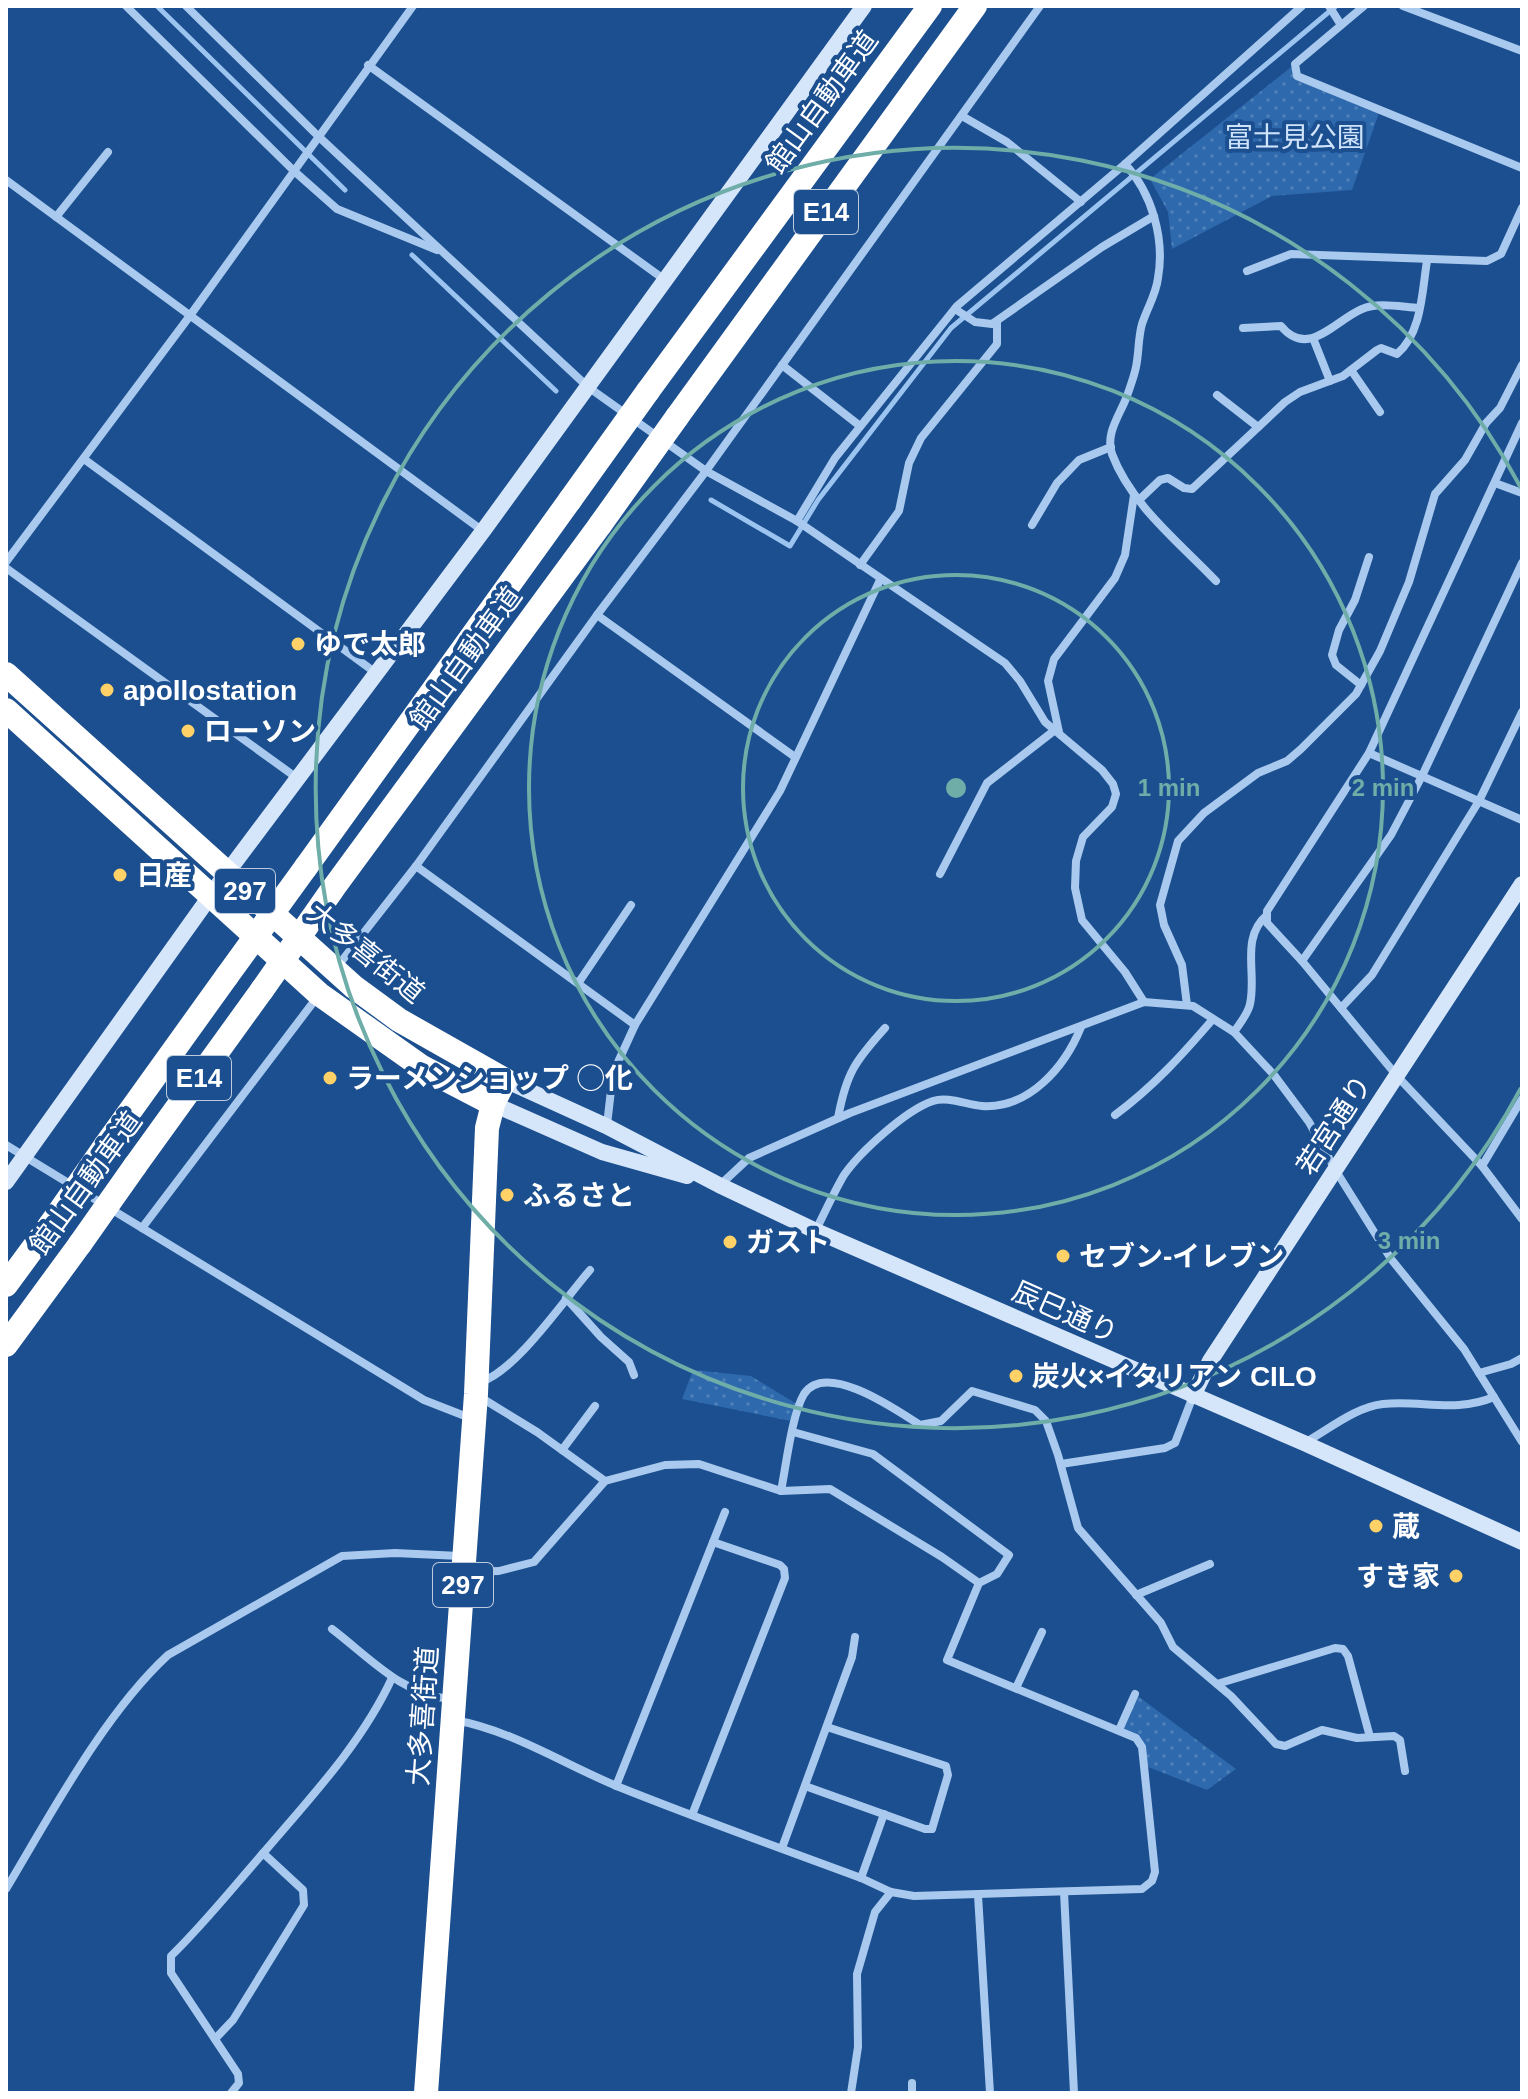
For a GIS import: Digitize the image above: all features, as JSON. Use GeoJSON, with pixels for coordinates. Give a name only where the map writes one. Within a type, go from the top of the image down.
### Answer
{"type":"FeatureCollection","features":[{"type":"Feature","properties":{"kind":"highway","name":"館山自動車道"},"geometry":{"type":"LineString","coordinates":[[6,1285],[648,391],[930,6]]}},
{"type":"Feature","properties":{"kind":"highway","name":"館山自動車道"},"geometry":{"type":"LineString","coordinates":[[6,1345],[332,890],[975,6]]}},
{"type":"Feature","properties":{"kind":"highway","name":"大多喜街道"},"geometry":{"type":"LineString","coordinates":[[6,674],[334,971],[399,1020],[505,1080],[493,1104],[487,1128],[476,1389],[426,2093]]}},
{"type":"Feature","properties":{"kind":"highway","name":"大多喜街道"},"geometry":{"type":"LineString","coordinates":[[6,710],[319,994],[422,1067],[493,1104]]}},
{"type":"Feature","properties":{"kind":"street"},"geometry":{"type":"LineString","coordinates":[[126,6],[294,171],[337,209],[442,252]]}},
{"type":"Feature","properties":{"kind":"street"},"geometry":{"type":"LineString","coordinates":[[186,6],[318,136],[588,387],[706,471],[797,521],[1005,663],[1045,722],[1102,770],[1113,784],[1116,794],[1112,807],[1083,837],[1076,861],[1075,888],[1082,920],[1125,972],[1144,1002]]}},
{"type":"Feature","properties":{"kind":"street"},"geometry":{"type":"LineString","coordinates":[[6,562],[189,317],[413,6]]}},
{"type":"Feature","properties":{"kind":"street"},"geometry":{"type":"LineString","coordinates":[[6,1182],[226,874],[483,531],[864,6]]}},
{"type":"Feature","properties":{"kind":"street"},"geometry":{"type":"LineString","coordinates":[[334,971],[416,866],[597,615],[706,471],[1040,6]]}},
{"type":"Feature","properties":{"kind":"street"},"geometry":{"type":"LineString","coordinates":[[797,521],[835,458],[955,309],[1125,164],[1302,6]]}},
{"type":"Feature","properties":{"kind":"street"},"geometry":{"type":"LineString","coordinates":[[1329,6],[1341,25]]}},
{"type":"Feature","properties":{"kind":"street"},"geometry":{"type":"LineString","coordinates":[[1364,6],[1295,64],[1297,76],[1522,168]]}},
{"type":"Feature","properties":{"kind":"street"},"geometry":{"type":"LineString","coordinates":[[1403,6],[1522,51]]}},
{"type":"Feature","properties":{"kind":"street"},"geometry":{"type":"LineString","coordinates":[[368,65],[665,280]]}},
{"type":"Feature","properties":{"kind":"street"},"geometry":{"type":"LineString","coordinates":[[962,116],[1007,142],[1081,202]]}},
{"type":"Feature","properties":{"kind":"street"},"geometry":{"type":"LineString","coordinates":[[56,217],[108,152]]}},
{"type":"Feature","properties":{"kind":"street"},"geometry":{"type":"LineString","coordinates":[[1125,164],[1136,176],[1154,216],[1158,232],[1159,277],[1141,326],[1136,366],[1129,389],[1111,428],[1111,447],[1137,497],[1216,581]]}},
{"type":"Feature","properties":{"kind":"street"},"geometry":{"type":"LineString","coordinates":[[6,180],[483,531]]}},
{"type":"Feature","properties":{"kind":"street"},"geometry":{"type":"LineString","coordinates":[[1247,271],[1291,254],[1487,261],[1501,254],[1522,208]]}},
{"type":"Feature","properties":{"kind":"street"},"geometry":{"type":"LineString","coordinates":[[955,309],[975,322],[997,322],[1102,247],[1154,216]]}},
{"type":"Feature","properties":{"kind":"street"},"geometry":{"type":"LineString","coordinates":[[1057,731],[1048,681],[1054,659],[1115,578],[1125,555],[1137,497],[1160,480],[1168,478],[1184,488],[1192,489],[1300,392],[1351,370],[1381,348],[1397,354],[1406,347],[1415,329],[1427,261]]}},
{"type":"Feature","properties":{"kind":"street"},"geometry":{"type":"LineString","coordinates":[[1243,328],[1281,326],[1291,338],[1301,340],[1313,338],[1363,308],[1419,308]]}},
{"type":"Feature","properties":{"kind":"street"},"geometry":{"type":"LineString","coordinates":[[860,565],[899,511],[909,463],[921,438],[997,344],[997,322]]}},
{"type":"Feature","properties":{"kind":"street"},"geometry":{"type":"LineString","coordinates":[[1313,338],[1330,381]]}},
{"type":"Feature","properties":{"kind":"street"},"geometry":{"type":"LineString","coordinates":[[782,365],[860,426]]}},
{"type":"Feature","properties":{"kind":"street"},"geometry":{"type":"LineString","coordinates":[[1187,1005],[1182,965],[1164,925],[1160,905],[1178,841],[1204,813],[1247,781],[1287,761],[1356,694],[1380,651],[1409,582],[1435,494],[1472,451],[1486,423],[1500,408],[1522,365]]}},
{"type":"Feature","properties":{"kind":"street"},"geometry":{"type":"LineString","coordinates":[[1351,370],[1380,412]]}},
{"type":"Feature","properties":{"kind":"street"},"geometry":{"type":"LineString","coordinates":[[1217,395],[1258,427]]}},
{"type":"Feature","properties":{"kind":"street"},"geometry":{"type":"LineString","coordinates":[[1234,1032],[1250,1007],[1251,935],[1369,753],[1522,423]]}},
{"type":"Feature","properties":{"kind":"street"},"geometry":{"type":"LineString","coordinates":[[1032,525],[1057,483],[1079,460],[1111,447]]}},
{"type":"Feature","properties":{"kind":"street"},"geometry":{"type":"LineString","coordinates":[[84,459],[377,673]]}},
{"type":"Feature","properties":{"kind":"street"},"geometry":{"type":"LineString","coordinates":[[1495,483],[1522,493]]}},
{"type":"Feature","properties":{"kind":"street"},"geometry":{"type":"LineString","coordinates":[[1361,685],[1336,665],[1332,655],[1369,557]]}},
{"type":"Feature","properties":{"kind":"street"},"geometry":{"type":"LineString","coordinates":[[1302,961],[1391,835],[1522,563]]}},
{"type":"Feature","properties":{"kind":"street"},"geometry":{"type":"LineString","coordinates":[[6,568],[298,779]]}},
{"type":"Feature","properties":{"kind":"street"},"geometry":{"type":"LineString","coordinates":[[606,1126],[613,1073],[635,1025],[780,791],[880,580]]}},
{"type":"Feature","properties":{"kind":"street"},"geometry":{"type":"LineString","coordinates":[[597,615],[795,757]]}},
{"type":"Feature","properties":{"kind":"street"},"geometry":{"type":"LineString","coordinates":[[1341,1008],[1372,975],[1479,801],[1522,712]]}},
{"type":"Feature","properties":{"kind":"street"},"geometry":{"type":"LineString","coordinates":[[940,874],[987,783],[1057,731]]}},
{"type":"Feature","properties":{"kind":"street"},"geometry":{"type":"LineString","coordinates":[[1369,753],[1522,820]]}},
{"type":"Feature","properties":{"kind":"street"},"geometry":{"type":"LineString","coordinates":[[416,866],[635,1025]]}},
{"type":"Feature","properties":{"kind":"street","name":"若宮通り"},"geometry":{"type":"LineString","coordinates":[[1193,1396],[1210,1361],[1522,884]]}},
{"type":"Feature","properties":{"kind":"street"},"geometry":{"type":"LineString","coordinates":[[579,982],[631,905]]}},
{"type":"Feature","properties":{"kind":"street"},"geometry":{"type":"LineString","coordinates":[[1267,914],[1267,923],[1397,1076],[1482,1166],[1522,1219]]}},
{"type":"Feature","properties":{"kind":"street"},"geometry":{"type":"LineString","coordinates":[[142,1228],[319,994]]}},
{"type":"Feature","properties":{"kind":"street"},"geometry":{"type":"LineString","coordinates":[[719,1185],[749,1158],[838,1118],[1144,1002],[1193,1006],[1234,1032],[1274,1075],[1309,1122],[1391,1259],[1464,1349],[1522,1442]]}},
{"type":"Feature","properties":{"kind":"street"},"geometry":{"type":"LineString","coordinates":[[1115,1115],[1168,1069],[1213,1019]]}},
{"type":"Feature","properties":{"kind":"street"},"geometry":{"type":"LineString","coordinates":[[816,1231],[846,1173],[891,1126],[934,1100],[998,1106],[1017,1100],[1045,1081],[1071,1053],[1081,1027]]}},
{"type":"Feature","properties":{"kind":"street"},"geometry":{"type":"LineString","coordinates":[[838,1118],[843,1090],[858,1057],[885,1028]]}},
{"type":"Feature","properties":{"kind":"street","name":"辰巳通り"},"geometry":{"type":"LineString","coordinates":[[505,1080],[606,1126],[816,1231],[1304,1443],[1522,1542]]}},
{"type":"Feature","properties":{"kind":"street"},"geometry":{"type":"LineString","coordinates":[[1482,1166],[1522,1099]]}},
{"type":"Feature","properties":{"kind":"street","name":"辰巳通り"},"geometry":{"type":"LineString","coordinates":[[493,1104],[602,1152],[719,1185]]}},
{"type":"Feature","properties":{"kind":"street"},"geometry":{"type":"LineString","coordinates":[[6,1145],[424,1400],[474,1420]]}},
{"type":"Feature","properties":{"kind":"street"},"geometry":{"type":"LineString","coordinates":[[590,1270],[521,1352],[476,1389],[605,1481]]}},
{"type":"Feature","properties":{"kind":"street"},"geometry":{"type":"LineString","coordinates":[[566,1298],[601,1337],[629,1362],[634,1375]]}},
{"type":"Feature","properties":{"kind":"street"},"geometry":{"type":"LineString","coordinates":[[1479,1373],[1522,1358]]}},
{"type":"Feature","properties":{"kind":"street"},"geometry":{"type":"LineString","coordinates":[[781,1491],[805,1392],[817,1384],[843,1384],[863,1390],[920,1425],[941,1421],[972,1391],[1035,1410],[1046,1421],[1078,1528],[1161,1623],[1173,1647],[1217,1684],[1276,1744],[1285,1746],[1322,1730],[1357,1738],[1394,1736],[1400,1740],[1405,1771]]}},
{"type":"Feature","properties":{"kind":"street"},"geometry":{"type":"LineString","coordinates":[[1061,1464],[1165,1448],[1175,1443],[1193,1396]]}},
{"type":"Feature","properties":{"kind":"street"},"geometry":{"type":"LineString","coordinates":[[1304,1443],[1366,1408],[1383,1404],[1473,1406],[1494,1397]]}},
{"type":"Feature","properties":{"kind":"street"},"geometry":{"type":"LineString","coordinates":[[562,1450],[595,1406]]}},
{"type":"Feature","properties":{"kind":"street"},"geometry":{"type":"LineString","coordinates":[[332,1629],[392,1678],[454,1709],[470,1722],[552,1755],[616,1786],[891,1892],[914,1896],[1142,1889],[1152,1881],[1155,1872],[1142,1747],[1136,1738],[947,1660],[979,1583],[997,1574],[1009,1555],[873,1454],[793,1432]]}},
{"type":"Feature","properties":{"kind":"street"},"geometry":{"type":"LineString","coordinates":[[6,1889],[73,1779],[148,1674],[168,1655],[342,1556],[395,1553],[499,1571],[534,1562],[605,1481],[665,1465],[699,1464],[781,1491],[830,1489],[979,1583]]}},
{"type":"Feature","properties":{"kind":"street"},"geometry":{"type":"LineString","coordinates":[[616,1786],[725,1512]]}},
{"type":"Feature","properties":{"kind":"street"},"geometry":{"type":"LineString","coordinates":[[692,1815],[785,1578],[780,1565],[713,1542]]}},
{"type":"Feature","properties":{"kind":"street"},"geometry":{"type":"LineString","coordinates":[[1136,1595],[1210,1564]]}},
{"type":"Feature","properties":{"kind":"street"},"geometry":{"type":"LineString","coordinates":[[1016,1688],[1042,1632]]}},
{"type":"Feature","properties":{"kind":"street"},"geometry":{"type":"LineString","coordinates":[[782,1848],[852,1657],[855,1637]]}},
{"type":"Feature","properties":{"kind":"street"},"geometry":{"type":"LineString","coordinates":[[1217,1684],[1335,1648],[1343,1649],[1348,1656],[1370,1737]]}},
{"type":"Feature","properties":{"kind":"street"},"geometry":{"type":"LineString","coordinates":[[231,2093],[239,2083],[238,2074],[171,1973],[171,1956],[207,1920],[353,1746],[392,1678]]}},
{"type":"Feature","properties":{"kind":"street"},"geometry":{"type":"LineString","coordinates":[[1119,1730],[1135,1694]]}},
{"type":"Feature","properties":{"kind":"street"},"geometry":{"type":"LineString","coordinates":[[805,1786],[932,1829],[948,1775],[946,1766],[827,1727]]}},
{"type":"Feature","properties":{"kind":"street"},"geometry":{"type":"LineString","coordinates":[[861,1878],[884,1814]]}},
{"type":"Feature","properties":{"kind":"street"},"geometry":{"type":"LineString","coordinates":[[215,2039],[233,2020],[304,1905],[303,1890],[263,1853]]}},
{"type":"Feature","properties":{"kind":"street"},"geometry":{"type":"LineString","coordinates":[[851,2093],[858,2047],[857,1974],[875,1912],[891,1892]]}},
{"type":"Feature","properties":{"kind":"street"},"geometry":{"type":"LineString","coordinates":[[1064,1892],[1074,2093]]}},
{"type":"Feature","properties":{"kind":"street"},"geometry":{"type":"LineString","coordinates":[[978,1895],[990,2093]]}},
{"type":"Feature","properties":{"kind":"green space","name":"富士見公園"},"geometry":{"type":"Polygon","coordinates":[[[1295,64],[1297,76],[1380,110],[1352,190],[1272,196],[1172,249],[1168,212],[1150,179],[1295,64]]]}},
{"type":"Feature","properties":{"kind":"green space"},"geometry":{"type":"Polygon","coordinates":[[[693,1370],[751,1376],[800,1406],[796,1422],[682,1399],[693,1370]]]}},
{"type":"Feature","properties":{"kind":"green space"},"geometry":{"type":"Polygon","coordinates":[[[1135,1694],[1236,1769],[1207,1790],[1143,1765],[1142,1747],[1119,1730],[1135,1694]]]}},
{"type":"Feature","properties":{"kind":"waterway"},"geometry":{"type":"LineString","coordinates":[[157,6],[345,190]]}},
{"type":"Feature","properties":{"kind":"waterway"},"geometry":{"type":"LineString","coordinates":[[711,500],[790,546],[818,500],[951,328],[1336,6]]}},
{"type":"Feature","properties":{"kind":"waterway"},"geometry":{"type":"LineString","coordinates":[[412,255],[556,391]]}},
{"type":"Feature","properties":{"kind":"place","name":"ゆで太郎"},"geometry":{"type":"Point","coordinates":[298,644]}},
{"type":"Feature","properties":{"kind":"place","name":"apollostation"},"geometry":{"type":"Point","coordinates":[107,690]}},
{"type":"Feature","properties":{"kind":"place","name":"ローソン"},"geometry":{"type":"Point","coordinates":[188,731]}},
{"type":"Feature","properties":{"kind":"place","name":"日産"},"geometry":{"type":"Point","coordinates":[120,875]}},
{"type":"Feature","properties":{"kind":"place","name":"ラーメンショップ ◯化"},"geometry":{"type":"Point","coordinates":[330,1078]}},
{"type":"Feature","properties":{"kind":"place","name":"ふるさと"},"geometry":{"type":"Point","coordinates":[507,1195]}},
{"type":"Feature","properties":{"kind":"place","name":"ガスト"},"geometry":{"type":"Point","coordinates":[730,1242]}},
{"type":"Feature","properties":{"kind":"place","name":"セブン-イレブン"},"geometry":{"type":"Point","coordinates":[1063,1256]}},
{"type":"Feature","properties":{"kind":"place","name":"炭火×イタリアン CILO"},"geometry":{"type":"Point","coordinates":[1016,1376]}},
{"type":"Feature","properties":{"kind":"place","name":"蔵"},"geometry":{"type":"Point","coordinates":[1376,1526]}},
{"type":"Feature","properties":{"kind":"place","name":"すき家"},"geometry":{"type":"Point","coordinates":[1456,1576]}}]}
